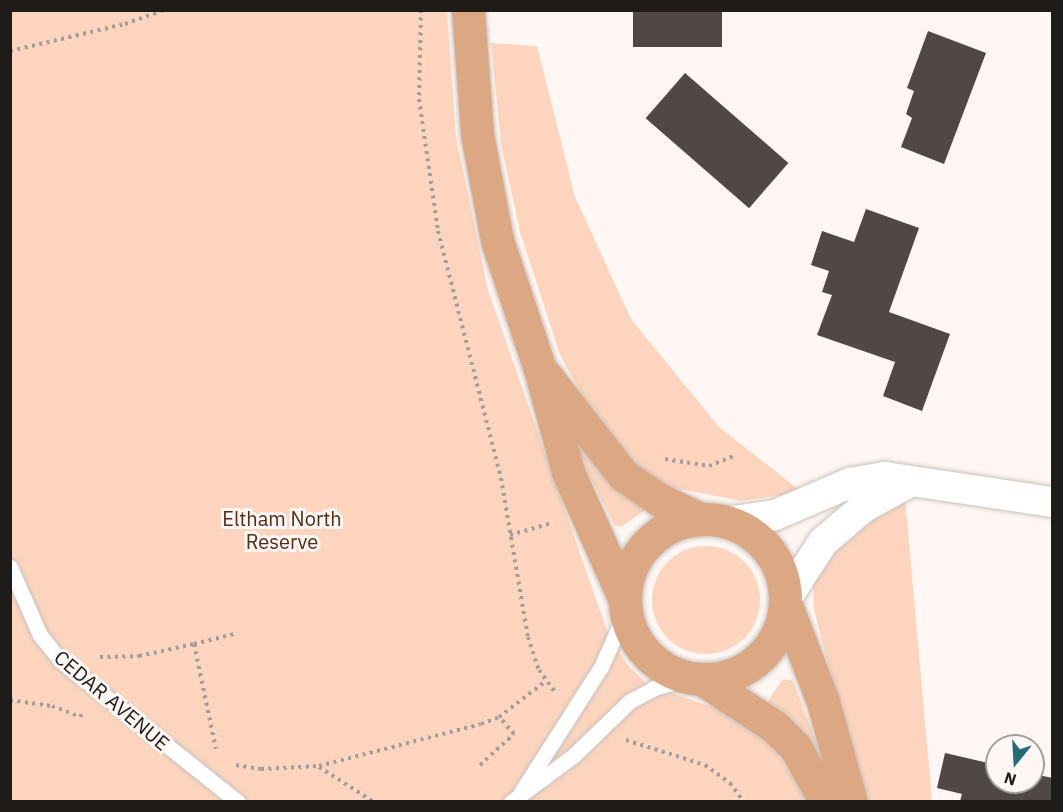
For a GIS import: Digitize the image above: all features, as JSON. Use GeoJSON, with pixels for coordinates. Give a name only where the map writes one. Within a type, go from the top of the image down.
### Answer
{"type":"FeatureCollection","features":[{"type":"Feature","properties":{"kind":"main road"},"geometry":{"type":"LineString","coordinates":[[468,10],[477,134],[485,189],[516,304],[540,369],[568,472],[626,605],[633,634],[648,654],[667,669],[696,678],[775,727],[795,747],[826,801]]}},
{"type":"Feature","properties":{"kind":"main road"},"geometry":{"type":"LineString","coordinates":[[540,369],[624,475],[658,499],[750,532],[769,550],[781,573],[786,602],[822,702],[851,801]]}},
{"type":"Feature","properties":{"kind":"main road"},"geometry":{"type":"LineString","coordinates":[[626,605],[629,576],[644,548],[655,536],[676,525],[713,520]]}},
{"type":"Feature","properties":{"kind":"main road"},"geometry":{"type":"LineString","coordinates":[[696,678],[742,670],[759,659],[772,644],[786,602]]}},
{"type":"Feature","properties":{"kind":"street"},"geometry":{"type":"LineString","coordinates":[[713,520],[775,515],[868,478],[1053,502]]}},
{"type":"Feature","properties":{"kind":"street"},"geometry":{"type":"LineString","coordinates":[[786,602],[823,542],[864,507],[908,483]]}},
{"type":"Feature","properties":{"kind":"lane","name":"CEDAR AVENUE"},"geometry":{"type":"LineString","coordinates":[[13,572],[40,635],[72,670],[238,801]]}},
{"type":"Feature","properties":{"kind":"lane"},"geometry":{"type":"LineString","coordinates":[[515,798],[601,667],[626,605]]}},
{"type":"Feature","properties":{"kind":"lane"},"geometry":{"type":"LineString","coordinates":[[515,798],[573,756],[601,728],[643,693],[696,678]]}},
{"type":"Feature","properties":{"kind":"path"},"geometry":{"type":"LineString","coordinates":[[10,51],[116,27],[164,10]]}},
{"type":"Feature","properties":{"kind":"path"},"geometry":{"type":"LineString","coordinates":[[421,10],[419,99],[435,212],[501,478],[528,637],[546,681],[572,710]]}},
{"type":"Feature","properties":{"kind":"path"},"geometry":{"type":"LineString","coordinates":[[72,670],[85,657],[139,656],[238,633]]}},
{"type":"Feature","properties":{"kind":"path"},"geometry":{"type":"LineString","coordinates":[[194,645],[219,754]]}},
{"type":"Feature","properties":{"kind":"path"},"geometry":{"type":"LineString","coordinates":[[232,764],[261,769],[319,766],[499,717],[546,681]]}},
{"type":"Feature","properties":{"kind":"path"},"geometry":{"type":"LineString","coordinates":[[10,700],[52,706],[80,717],[84,711],[77,705]]}},
{"type":"Feature","properties":{"kind":"path"},"geometry":{"type":"LineString","coordinates":[[480,765],[514,734],[499,717]]}},
{"type":"Feature","properties":{"kind":"path"},"geometry":{"type":"LineString","coordinates":[[601,728],[634,743],[705,765],[730,783],[744,801]]}},
{"type":"Feature","properties":{"kind":"path"},"geometry":{"type":"LineString","coordinates":[[319,766],[374,801]]}},
{"type":"Feature","properties":{"kind":"green space","name":"Eltham North Reserve"},"geometry":{"type":"Polygon","coordinates":[[[10,11],[447,11],[456,137],[488,290],[609,636],[629,667],[649,685],[741,717],[774,748],[807,801],[11,801],[10,11]]]}},
{"type":"Feature","properties":{"kind":"green space"},"geometry":{"type":"Polygon","coordinates":[[[491,43],[537,46],[575,197],[631,319],[719,427],[802,492],[742,501],[669,487],[632,463],[591,411],[560,355],[520,232],[501,144],[491,43]]]}},
{"type":"Feature","properties":{"kind":"green space"},"geometry":{"type":"Polygon","coordinates":[[[577,441],[602,475],[648,508],[621,527],[615,526],[573,443],[577,441]]]}},
{"type":"Feature","properties":{"kind":"green space"},"geometry":{"type":"Polygon","coordinates":[[[905,497],[932,801],[864,801],[814,610],[813,582],[832,550],[905,497]]]}},
{"type":"Feature","properties":{"kind":"green space"},"geometry":{"type":"Polygon","coordinates":[[[706,546],[727,550],[744,562],[756,579],[760,600],[756,621],[744,638],[727,650],[706,654],[685,650],[668,638],[656,621],[652,600],[656,579],[668,562],[685,550],[706,546]]]}},
{"type":"Feature","properties":{"kind":"green space"},"geometry":{"type":"Polygon","coordinates":[[[783,679],[793,681],[823,760],[793,722],[767,702],[783,679]]]}},
{"type":"Feature","properties":{"kind":"building"},"geometry":{"type":"Polygon","coordinates":[[[633,10],[722,10],[722,47],[633,47],[633,10]]]}},
{"type":"Feature","properties":{"kind":"building"},"geometry":{"type":"Polygon","coordinates":[[[928,31],[986,53],[944,164],[901,147],[912,118],[906,114],[914,91],[907,88],[928,31]]]}},
{"type":"Feature","properties":{"kind":"building"},"geometry":{"type":"Polygon","coordinates":[[[685,73],[788,163],[749,208],[646,118],[685,73]]]}},
{"type":"Feature","properties":{"kind":"building"},"geometry":{"type":"Polygon","coordinates":[[[866,209],[919,228],[889,312],[950,334],[922,411],[883,396],[895,362],[817,335],[832,295],[822,292],[829,271],[811,265],[822,231],[854,242],[866,209]]]}},
{"type":"Feature","properties":{"kind":"building"},"geometry":{"type":"Polygon","coordinates":[[[945,753],[985,762],[985,794],[1045,794],[1045,776],[1053,778],[1053,801],[960,801],[962,794],[937,788],[945,753]]]}}]}
